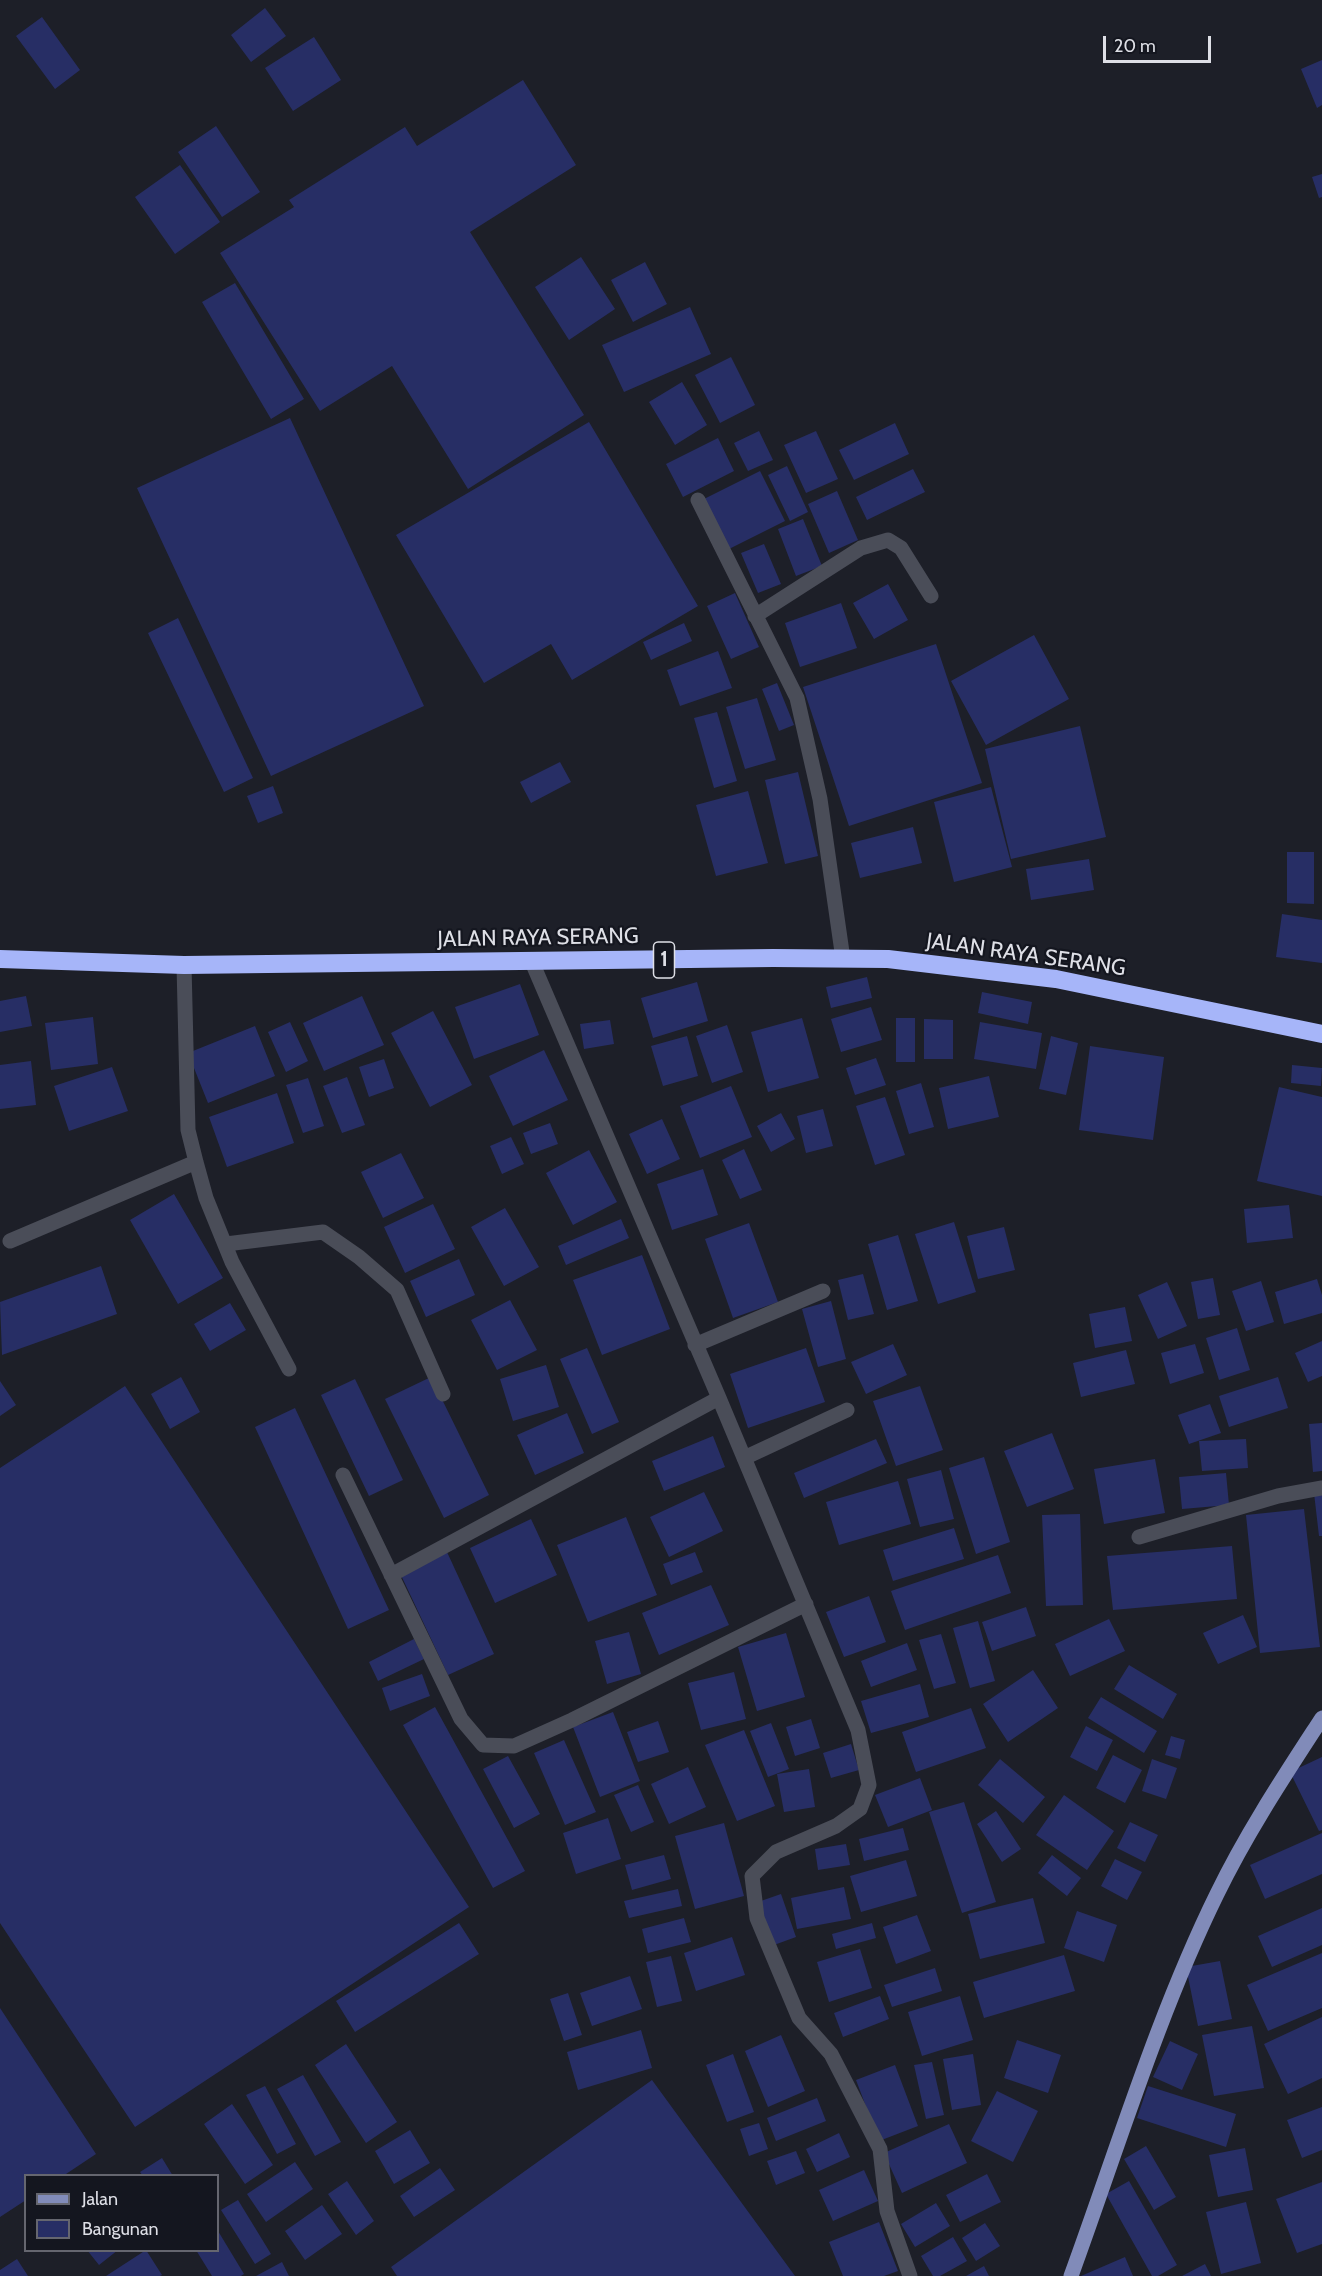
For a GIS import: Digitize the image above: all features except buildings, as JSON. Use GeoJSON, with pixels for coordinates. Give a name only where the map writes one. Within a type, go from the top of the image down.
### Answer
{"type":"FeatureCollection","features":[{"type":"Feature","properties":{"kind":"highway","name":"JALAN RAYA SERANG"},"geometry":{"type":"LineString","coordinates":[[0,959],[184,965],[773,958],[888,959],[1056,979],[1322,1034]]}},
{"type":"Feature","properties":{"kind":"main road"},"geometry":{"type":"LineString","coordinates":[[1071,2276],[1182,1971],[1218,1892],[1265,1806],[1322,1718]]}},
{"type":"Feature","properties":{"kind":"street"},"geometry":{"type":"LineString","coordinates":[[698,500],[797,698],[820,799],[843,959]]}},
{"type":"Feature","properties":{"kind":"street"},"geometry":{"type":"LineString","coordinates":[[755,616],[861,548],[888,540],[901,548],[931,596]]}},
{"type":"Feature","properties":{"kind":"street"},"geometry":{"type":"LineString","coordinates":[[532,962],[858,1730],[869,1785],[860,1809],[836,1826],[776,1852],[752,1876],[757,1918],[799,2018],[831,2055],[880,2150],[887,2211],[910,2276]]}},
{"type":"Feature","properties":{"kind":"street"},"geometry":{"type":"LineString","coordinates":[[184,965],[188,1130],[196,1162],[206,1198],[232,1262],[289,1369]]}},
{"type":"Feature","properties":{"kind":"street"},"geometry":{"type":"LineString","coordinates":[[10,1241],[196,1162]]}},
{"type":"Feature","properties":{"kind":"street"},"geometry":{"type":"LineString","coordinates":[[226,1244],[323,1232],[359,1257],[398,1290],[443,1394]]}},
{"type":"Feature","properties":{"kind":"street"},"geometry":{"type":"LineString","coordinates":[[695,1344],[823,1291]]}},
{"type":"Feature","properties":{"kind":"street"},"geometry":{"type":"LineString","coordinates":[[391,1575],[719,1398]]}},
{"type":"Feature","properties":{"kind":"street"},"geometry":{"type":"LineString","coordinates":[[744,1458],[847,1410]]}},
{"type":"Feature","properties":{"kind":"street"},"geometry":{"type":"LineString","coordinates":[[343,1475],[461,1719],[483,1745],[514,1746],[572,1720],[806,1605]]}},
{"type":"Feature","properties":{"kind":"street"},"geometry":{"type":"LineString","coordinates":[[1139,1537],[1278,1496],[1322,1488]]}}]}
